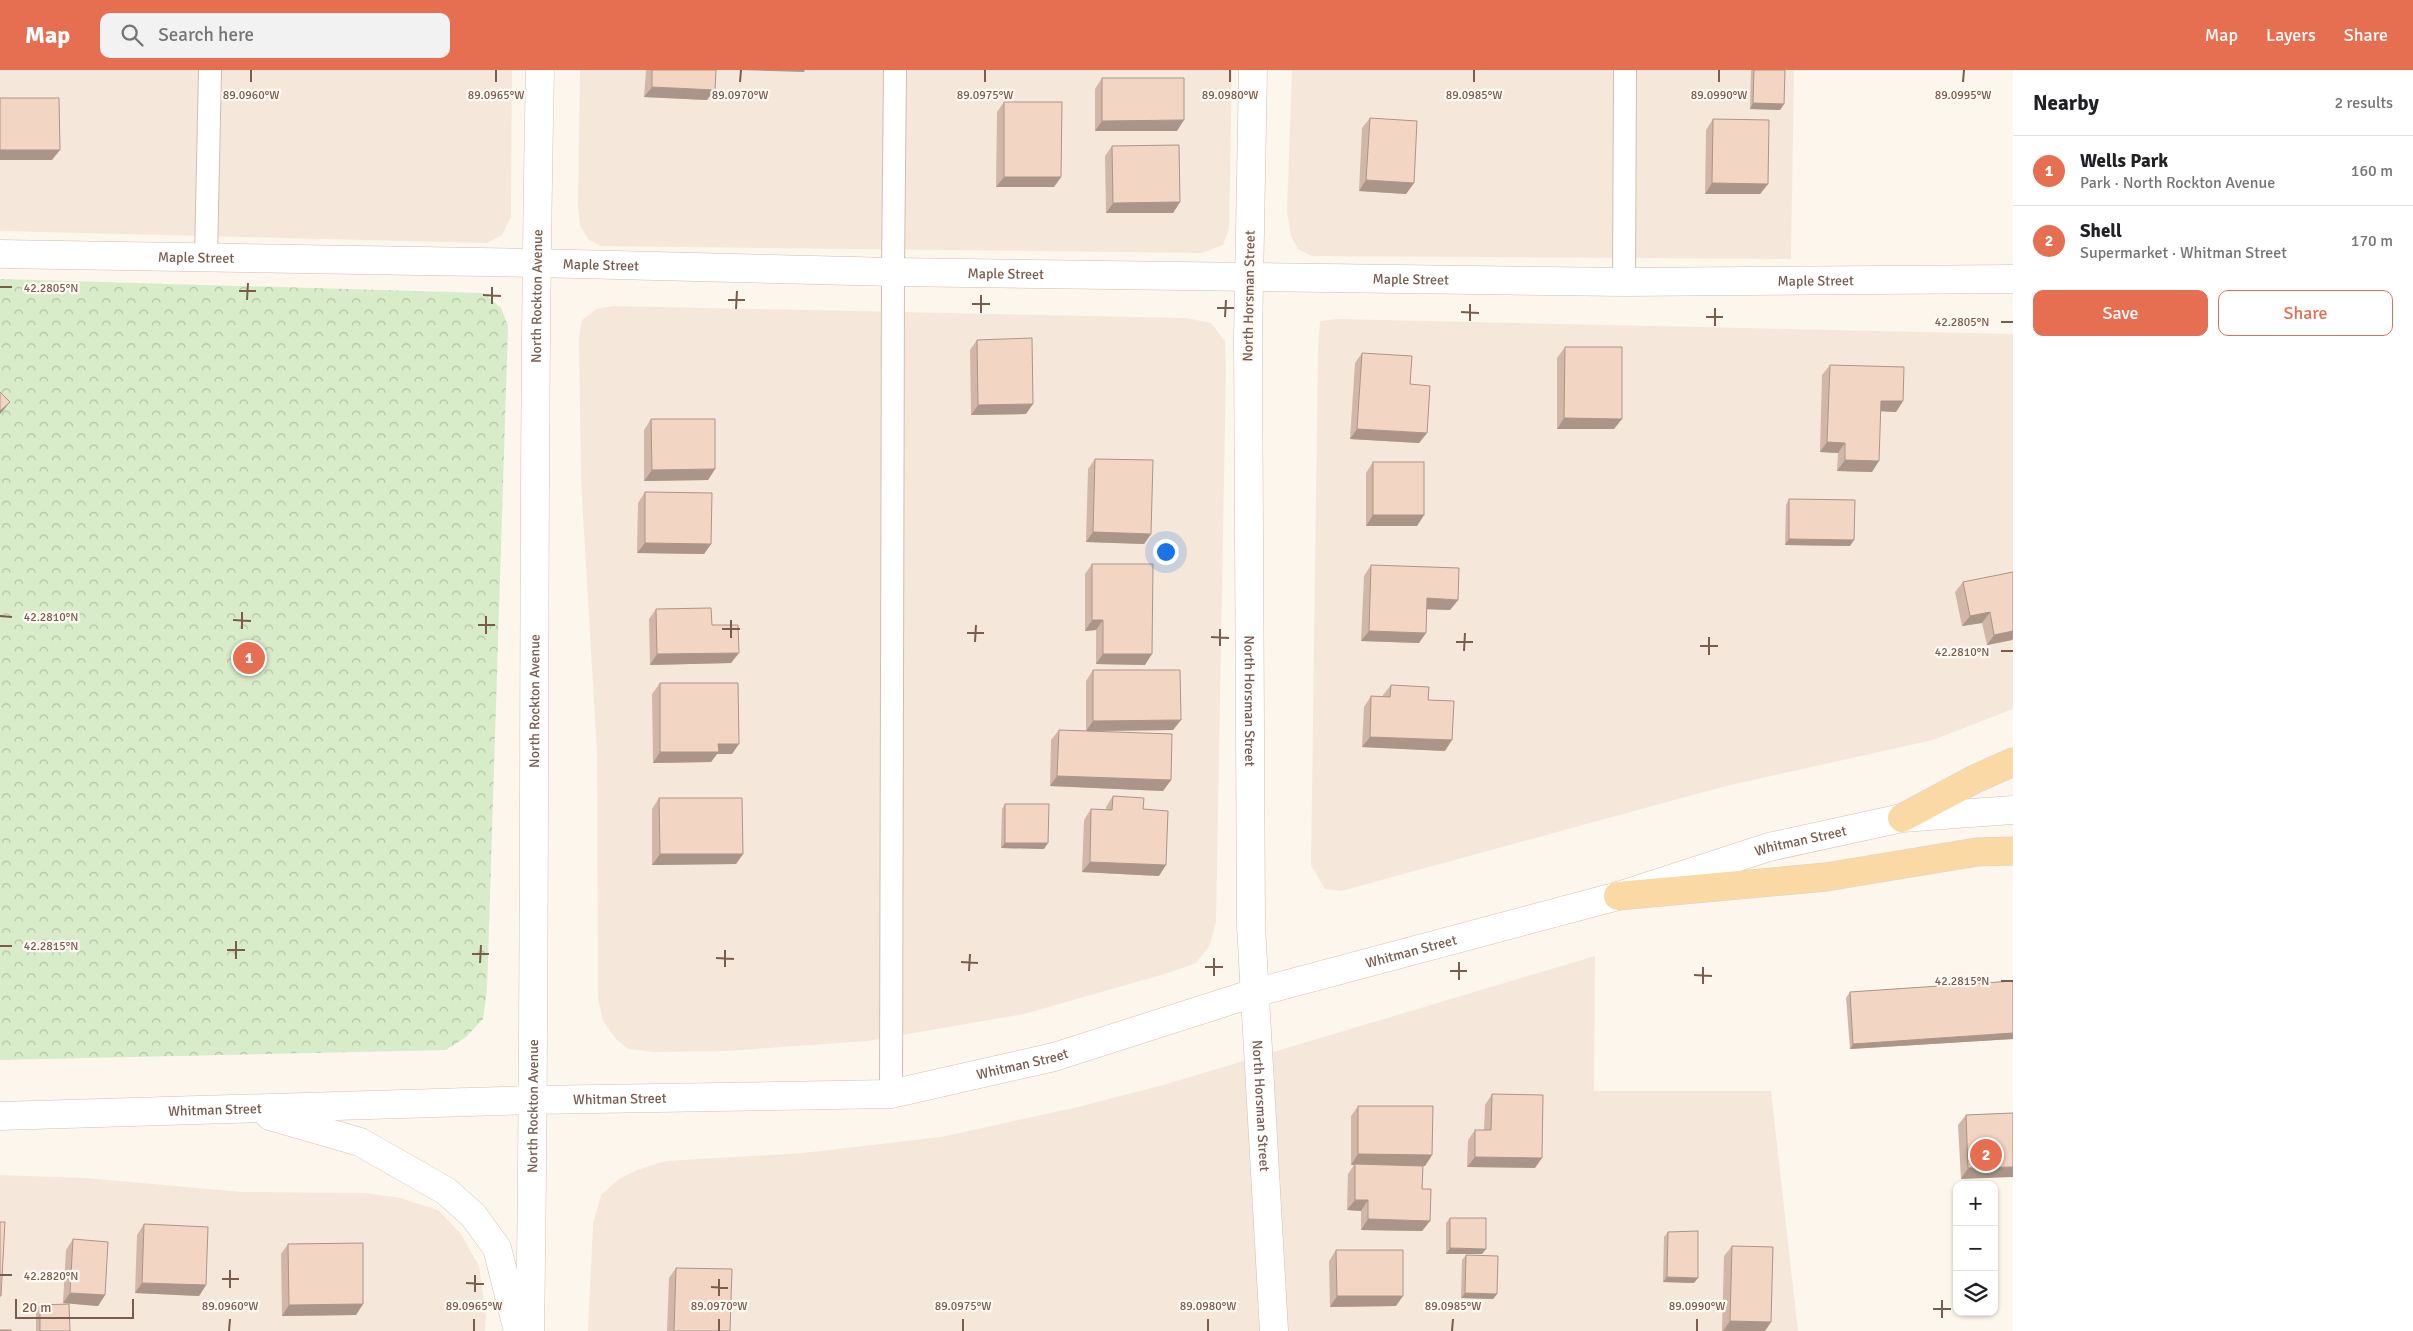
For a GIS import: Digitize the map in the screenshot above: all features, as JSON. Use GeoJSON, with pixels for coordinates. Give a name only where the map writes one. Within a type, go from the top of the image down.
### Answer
{"type":"FeatureCollection","features":[{"type":"Feature","properties":{"kind":"main road","name":"North Rockton Avenue"},"geometry":{"type":"LineString","coordinates":[[530,1331],[534,1100],[536,263],[540,70]]}},
{"type":"Feature","properties":{"kind":"main road","name":"North Horsman Street"},"geometry":{"type":"LineString","coordinates":[[1253,70],[1249,276],[1250,926],[1274,1331]]}},
{"type":"Feature","properties":{"kind":"main road","name":"Maple Street"},"geometry":{"type":"LineString","coordinates":[[0,254],[206,256],[893,272],[1624,282],[2013,279]]}},
{"type":"Feature","properties":{"kind":"main road"},"geometry":{"type":"LineString","coordinates":[[1902,818],[1975,779],[2013,762]]}},
{"type":"Feature","properties":{"kind":"main road","name":"Whitman Street"},"geometry":{"type":"LineString","coordinates":[[0,1116],[534,1100],[890,1094],[1054,1057],[1254,993],[1618,896],[1768,847],[1902,818],[2013,810]]}},
{"type":"Feature","properties":{"kind":"main road"},"geometry":{"type":"LineString","coordinates":[[1618,896],[1826,877],[1977,852],[2013,851]]}},
{"type":"Feature","properties":{"kind":"main road"},"geometry":{"type":"LineString","coordinates":[[248,1109],[360,1142],[446,1191],[473,1215],[497,1248],[518,1331]]}},
{"type":"Feature","properties":{"kind":"lane"},"geometry":{"type":"LineString","coordinates":[[206,256],[210,70]]}},
{"type":"Feature","properties":{"kind":"lane"},"geometry":{"type":"LineString","coordinates":[[890,1094],[893,272],[896,70]]}},
{"type":"Feature","properties":{"kind":"lane"},"geometry":{"type":"LineString","coordinates":[[1624,282],[1625,70]]}},
{"type":"Feature","properties":{"kind":"shaded area"},"geometry":{"type":"Polygon","coordinates":[[[0,70],[512,70],[511,217],[502,235],[487,243],[0,231],[0,70]]]}},
{"type":"Feature","properties":{"kind":"shaded area"},"geometry":{"type":"Polygon","coordinates":[[[580,70],[1232,70],[1229,229],[1223,245],[1202,253],[600,246],[588,239],[580,225],[578,207],[580,70]]]}},
{"type":"Feature","properties":{"kind":"shaded area"},"geometry":{"type":"Polygon","coordinates":[[[1292,70],[1794,70],[1791,259],[1312,256],[1298,249],[1291,236],[1287,212],[1292,70]]]}},
{"type":"Feature","properties":{"kind":"shaded area"},"geometry":{"type":"Polygon","coordinates":[[[613,306],[1186,318],[1211,323],[1225,341],[1226,367],[1216,923],[1209,947],[1196,963],[1168,973],[1024,1014],[867,1041],[726,1051],[654,1052],[628,1049],[615,1038],[603,1021],[598,999],[597,752],[581,480],[579,337],[582,320],[597,309],[613,306]]]}},
{"type":"Feature","properties":{"kind":"shaded area"},"geometry":{"type":"Polygon","coordinates":[[[1338,319],[2013,334],[2013,709],[1933,740],[1722,787],[1341,891],[1325,889],[1311,865],[1318,348],[1320,321],[1338,319]]]}},
{"type":"Feature","properties":{"kind":"shaded area"},"geometry":{"type":"Polygon","coordinates":[[[1595,956],[1594,1091],[1771,1091],[1798,1331],[588,1331],[593,1224],[601,1195],[619,1179],[637,1170],[666,1161],[803,1153],[941,1137],[1078,1107],[1163,1085],[1595,956]]]}},
{"type":"Feature","properties":{"kind":"shaded area"},"geometry":{"type":"Polygon","coordinates":[[[0,1175],[86,1178],[242,1192],[365,1193],[400,1198],[438,1210],[461,1234],[479,1266],[486,1316],[485,1331],[0,1331],[0,1175]]]}},
{"type":"Feature","properties":{"kind":"green space"},"geometry":{"type":"Polygon","coordinates":[[[0,279],[484,293],[501,308],[508,326],[487,990],[483,1019],[466,1037],[446,1050],[0,1060],[0,279]]]}},
{"type":"Feature","properties":{"kind":"building"},"geometry":{"type":"Polygon","coordinates":[[[652,70],[716,70],[715,90],[652,87],[652,70]]]}},
{"type":"Feature","properties":{"kind":"building"},"geometry":{"type":"Polygon","coordinates":[[[1754,70],[1785,70],[1784,104],[1753,103],[1754,70]]]}},
{"type":"Feature","properties":{"kind":"building"},"geometry":{"type":"Polygon","coordinates":[[[1102,78],[1184,78],[1184,120],[1102,121],[1102,78]]]}},
{"type":"Feature","properties":{"kind":"building"},"geometry":{"type":"Polygon","coordinates":[[[0,98],[59,98],[60,150],[0,150],[0,98]]]}},
{"type":"Feature","properties":{"kind":"building"},"geometry":{"type":"Polygon","coordinates":[[[1004,102],[1062,102],[1061,177],[1004,177],[1004,102]]]}},
{"type":"Feature","properties":{"kind":"building"},"geometry":{"type":"Polygon","coordinates":[[[1370,118],[1417,121],[1414,183],[1366,180],[1370,118]]]}},
{"type":"Feature","properties":{"kind":"building"},"geometry":{"type":"Polygon","coordinates":[[[1713,119],[1769,120],[1768,184],[1712,183],[1713,119]]]}},
{"type":"Feature","properties":{"kind":"building"},"geometry":{"type":"Polygon","coordinates":[[[1179,145],[1180,202],[1113,203],[1112,146],[1179,145]]]}},
{"type":"Feature","properties":{"kind":"building"},"geometry":{"type":"Polygon","coordinates":[[[1032,338],[1033,404],[978,405],[977,340],[1032,338]]]}},
{"type":"Feature","properties":{"kind":"building"},"geometry":{"type":"Polygon","coordinates":[[[1565,347],[1622,347],[1622,419],[1564,418],[1565,347]]]}},
{"type":"Feature","properties":{"kind":"building"},"geometry":{"type":"Polygon","coordinates":[[[1362,353],[1412,356],[1410,384],[1430,386],[1427,433],[1357,429],[1362,353]]]}},
{"type":"Feature","properties":{"kind":"building"},"geometry":{"type":"Polygon","coordinates":[[[1830,365],[1904,367],[1903,401],[1881,401],[1879,461],[1845,460],[1845,443],[1827,442],[1830,365]]]}},
{"type":"Feature","properties":{"kind":"building"},"geometry":{"type":"Polygon","coordinates":[[[0,392],[10,402],[0,411],[0,392]]]}},
{"type":"Feature","properties":{"kind":"building"},"geometry":{"type":"Polygon","coordinates":[[[651,419],[715,419],[715,469],[652,470],[651,419]]]}},
{"type":"Feature","properties":{"kind":"building"},"geometry":{"type":"Polygon","coordinates":[[[1095,459],[1153,460],[1151,534],[1093,532],[1095,459]]]}},
{"type":"Feature","properties":{"kind":"building"},"geometry":{"type":"Polygon","coordinates":[[[1373,462],[1424,462],[1424,515],[1373,515],[1373,462]]]}},
{"type":"Feature","properties":{"kind":"building"},"geometry":{"type":"Polygon","coordinates":[[[645,492],[712,493],[711,544],[645,543],[645,492]]]}},
{"type":"Feature","properties":{"kind":"building"},"geometry":{"type":"Polygon","coordinates":[[[1789,499],[1855,500],[1854,540],[1789,539],[1789,499]]]}},
{"type":"Feature","properties":{"kind":"building"},"geometry":{"type":"Polygon","coordinates":[[[1092,564],[1153,564],[1152,654],[1103,654],[1103,620],[1092,620],[1092,564]]]}},
{"type":"Feature","properties":{"kind":"building"},"geometry":{"type":"Polygon","coordinates":[[[1371,565],[1459,568],[1458,600],[1427,598],[1426,633],[1369,631],[1371,565]]]}},
{"type":"Feature","properties":{"kind":"building"},"geometry":{"type":"Polygon","coordinates":[[[2013,572],[2013,631],[1994,635],[1990,612],[1970,616],[1963,582],[2013,572]]]}},
{"type":"Feature","properties":{"kind":"building"},"geometry":{"type":"Polygon","coordinates":[[[711,608],[712,625],[738,625],[739,653],[657,654],[656,609],[711,608]]]}},
{"type":"Feature","properties":{"kind":"building"},"geometry":{"type":"Polygon","coordinates":[[[1093,670],[1180,670],[1181,720],[1093,721],[1093,670]]]}},
{"type":"Feature","properties":{"kind":"building"},"geometry":{"type":"Polygon","coordinates":[[[660,683],[738,683],[739,744],[718,744],[719,752],[660,752],[660,683]]]}},
{"type":"Feature","properties":{"kind":"building"},"geometry":{"type":"Polygon","coordinates":[[[1391,685],[1429,687],[1428,700],[1454,701],[1452,740],[1370,737],[1371,696],[1390,697],[1391,685]]]}},
{"type":"Feature","properties":{"kind":"building"},"geometry":{"type":"Polygon","coordinates":[[[1059,730],[1172,734],[1171,780],[1057,776],[1059,730]]]}},
{"type":"Feature","properties":{"kind":"building"},"geometry":{"type":"Polygon","coordinates":[[[1113,796],[1144,798],[1143,809],[1168,811],[1166,865],[1090,862],[1091,809],[1112,810],[1113,796]]]}},
{"type":"Feature","properties":{"kind":"building"},"geometry":{"type":"Polygon","coordinates":[[[659,798],[742,798],[743,854],[660,854],[659,798]]]}},
{"type":"Feature","properties":{"kind":"building"},"geometry":{"type":"Polygon","coordinates":[[[1005,804],[1049,804],[1048,843],[1005,843],[1005,804]]]}},
{"type":"Feature","properties":{"kind":"building"},"geometry":{"type":"Polygon","coordinates":[[[2013,981],[2013,1033],[1853,1044],[1850,992],[2013,981]]]}},
{"type":"Feature","properties":{"kind":"building"},"geometry":{"type":"Polygon","coordinates":[[[1492,1094],[1543,1095],[1542,1158],[1475,1157],[1475,1130],[1491,1130],[1492,1094]]]}},
{"type":"Feature","properties":{"kind":"building"},"geometry":{"type":"Polygon","coordinates":[[[1358,1106],[1433,1106],[1432,1155],[1358,1154],[1358,1106]]]}},
{"type":"Feature","properties":{"kind":"building"},"geometry":{"type":"Polygon","coordinates":[[[2013,1113],[2013,1167],[1968,1168],[1966,1115],[2013,1113]]]}},
{"type":"Feature","properties":{"kind":"building"},"geometry":{"type":"Polygon","coordinates":[[[1355,1164],[1423,1166],[1422,1189],[1431,1189],[1430,1221],[1368,1219],[1368,1200],[1355,1200],[1355,1164]]]}},
{"type":"Feature","properties":{"kind":"building"},"geometry":{"type":"Polygon","coordinates":[[[1450,1218],[1486,1218],[1486,1249],[1450,1248],[1450,1218]]]}},
{"type":"Feature","properties":{"kind":"building"},"geometry":{"type":"Polygon","coordinates":[[[0,1222],[5,1222],[1,1296],[0,1296],[0,1222]]]}},
{"type":"Feature","properties":{"kind":"building"},"geometry":{"type":"Polygon","coordinates":[[[144,1224],[208,1227],[206,1285],[142,1283],[144,1224]]]}},
{"type":"Feature","properties":{"kind":"building"},"geometry":{"type":"Polygon","coordinates":[[[1698,1231],[1698,1278],[1667,1277],[1668,1232],[1698,1231]]]}},
{"type":"Feature","properties":{"kind":"building"},"geometry":{"type":"Polygon","coordinates":[[[73,1239],[108,1242],[105,1295],[70,1293],[73,1239]]]}},
{"type":"Feature","properties":{"kind":"building"},"geometry":{"type":"Polygon","coordinates":[[[363,1243],[363,1304],[289,1305],[288,1244],[363,1243]]]}},
{"type":"Feature","properties":{"kind":"building"},"geometry":{"type":"Polygon","coordinates":[[[1732,1246],[1773,1247],[1771,1322],[1730,1321],[1732,1246]]]}},
{"type":"Feature","properties":{"kind":"building"},"geometry":{"type":"Polygon","coordinates":[[[1336,1250],[1403,1250],[1403,1296],[1337,1296],[1336,1250]]]}},
{"type":"Feature","properties":{"kind":"building"},"geometry":{"type":"Polygon","coordinates":[[[1466,1255],[1498,1256],[1497,1294],[1465,1293],[1466,1255]]]}},
{"type":"Feature","properties":{"kind":"building"},"geometry":{"type":"Polygon","coordinates":[[[676,1268],[732,1269],[730,1331],[674,1331],[676,1268]]]}},
{"type":"Feature","properties":{"kind":"building"},"geometry":{"type":"Polygon","coordinates":[[[69,1304],[70,1331],[40,1331],[40,1305],[69,1304]]]}},
{"type":"Feature","properties":{"kind":"place","name":"Wells Park"},"geometry":{"type":"Point","coordinates":[249,658]}},
{"type":"Feature","properties":{"kind":"place","name":"Shell"},"geometry":{"type":"Point","coordinates":[1986,1155]}}]}
